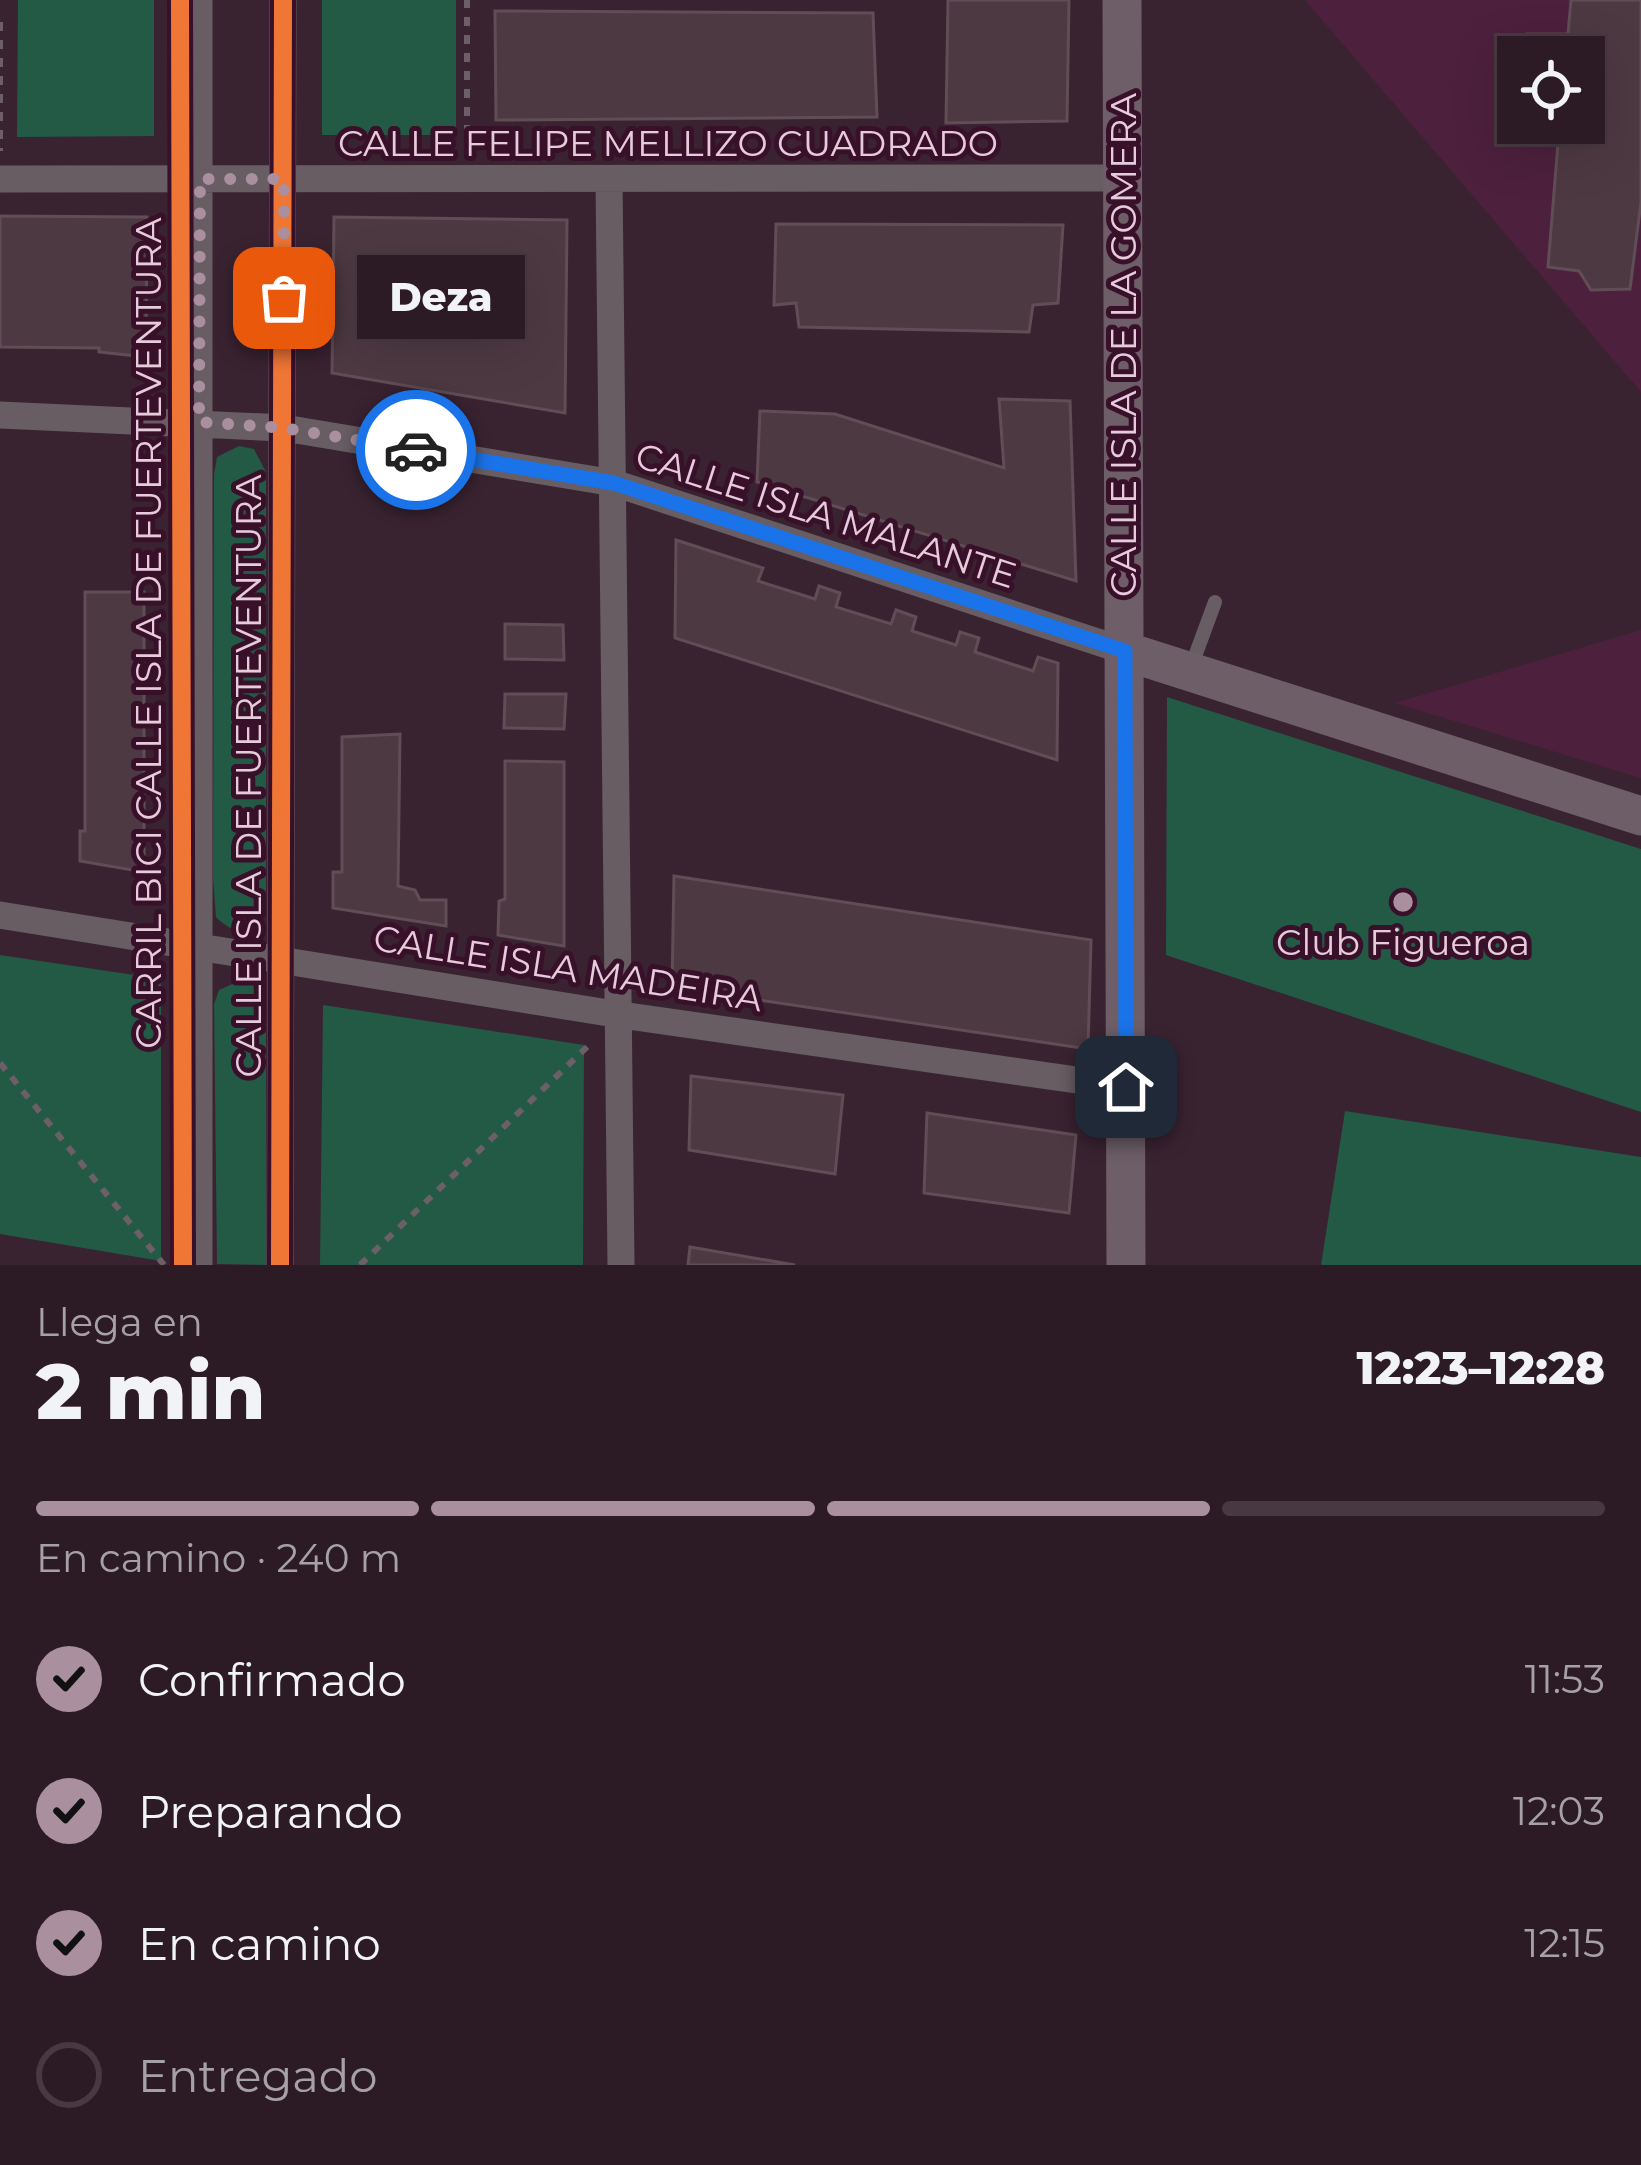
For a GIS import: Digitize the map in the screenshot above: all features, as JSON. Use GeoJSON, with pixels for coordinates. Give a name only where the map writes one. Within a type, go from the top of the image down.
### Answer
{"type":"FeatureCollection","features":[{"type":"Feature","properties":{"kind":"main road","name":"CALLE ISLA DE LA GOMERA"},"geometry":{"type":"LineString","coordinates":[[1122,0],[1126,1265]]}},
{"type":"Feature","properties":{"kind":"main road"},"geometry":{"type":"LineString","coordinates":[[1125,651],[1641,816]]}},
{"type":"Feature","properties":{"kind":"street","name":"CALLE ISLA DE FUERTEVENTURA"},"geometry":{"type":"LineString","coordinates":[[191,1261],[199,944],[199,0]]}},
{"type":"Feature","properties":{"kind":"street","name":"CALLE ISLA DE FUERTEVENTURA"},"geometry":{"type":"LineString","coordinates":[[280,1265],[283,0]]}},
{"type":"Feature","properties":{"kind":"street","name":"CALLE FELIPE MELLIZO CUADRADO"},"geometry":{"type":"LineString","coordinates":[[0,179],[1121,178]]}},
{"type":"Feature","properties":{"kind":"street"},"geometry":{"type":"LineString","coordinates":[[609,179],[621,1265]]}},
{"type":"Feature","properties":{"kind":"street","name":"CALLE ISLA MALANTE"},"geometry":{"type":"LineString","coordinates":[[0,416],[284,428],[614,483],[1125,651]]}},
{"type":"Feature","properties":{"kind":"street","name":"CALLE ISLA MADEIRA"},"geometry":{"type":"LineString","coordinates":[[0,915],[621,1015],[1126,1087]]}},
{"type":"Feature","properties":{"kind":"lane"},"geometry":{"type":"LineString","coordinates":[[1189,672],[1215,602]]}},
{"type":"Feature","properties":{"kind":"path"},"geometry":{"type":"LineString","coordinates":[[467,0],[467,179]]}},
{"type":"Feature","properties":{"kind":"path"},"geometry":{"type":"LineString","coordinates":[[0,22],[0,179]]}},
{"type":"Feature","properties":{"kind":"path"},"geometry":{"type":"LineString","coordinates":[[360,1265],[621,1015]]}},
{"type":"Feature","properties":{"kind":"path"},"geometry":{"type":"LineString","coordinates":[[0,1063],[164,1265]]}},
{"type":"Feature","properties":{"kind":"shaded area"},"geometry":{"type":"Polygon","coordinates":[[[1305,0],[1641,0],[1641,392],[1305,0]]]}},
{"type":"Feature","properties":{"kind":"shaded area"},"geometry":{"type":"Polygon","coordinates":[[[1641,630],[1641,778],[1395,703],[1641,630]]]}},
{"type":"Feature","properties":{"kind":"green space"},"geometry":{"type":"Polygon","coordinates":[[[18,0],[154,0],[154,136],[17,137],[18,0]]]}},
{"type":"Feature","properties":{"kind":"green space"},"geometry":{"type":"Polygon","coordinates":[[[322,0],[456,0],[456,135],[322,135],[322,0]]]}},
{"type":"Feature","properties":{"kind":"green space"},"geometry":{"type":"Polygon","coordinates":[[[239,446],[254,449],[266,472],[266,904],[258,925],[241,930],[216,917],[213,879],[214,474],[217,457],[239,446]]]}},
{"type":"Feature","properties":{"kind":"green space","name":"Club Figueroa"},"geometry":{"type":"Polygon","coordinates":[[[1167,697],[1641,849],[1641,1112],[1166,955],[1167,697]]]}},
{"type":"Feature","properties":{"kind":"green space"},"geometry":{"type":"Polygon","coordinates":[[[0,955],[161,979],[161,1261],[0,1234],[0,955]]]}},
{"type":"Feature","properties":{"kind":"green space"},"geometry":{"type":"Polygon","coordinates":[[[241,980],[255,984],[266,1008],[266,1265],[217,1264],[214,1004],[219,990],[241,980]]]}},
{"type":"Feature","properties":{"kind":"green space"},"geometry":{"type":"Polygon","coordinates":[[[323,1005],[584,1045],[583,1265],[320,1265],[323,1005]]]}},
{"type":"Feature","properties":{"kind":"green space"},"geometry":{"type":"Polygon","coordinates":[[[1345,1111],[1641,1157],[1641,1265],[1321,1265],[1345,1111]]]}},
{"type":"Feature","properties":{"kind":"building"},"geometry":{"type":"Polygon","coordinates":[[[948,0],[1069,0],[1067,121],[946,123],[948,0]]]}},
{"type":"Feature","properties":{"kind":"building"},"geometry":{"type":"Polygon","coordinates":[[[1571,0],[1641,0],[1641,202],[1630,289],[1591,290],[1579,271],[1548,267],[1558,144],[1605,144],[1605,36],[1527,36],[1568,34],[1571,0]]]}},
{"type":"Feature","properties":{"kind":"building"},"geometry":{"type":"Polygon","coordinates":[[[495,11],[873,13],[877,117],[496,120],[495,11]]]}},
{"type":"Feature","properties":{"kind":"building"},"geometry":{"type":"Polygon","coordinates":[[[0,216],[147,217],[146,357],[99,352],[99,348],[0,347],[0,216]]]}},
{"type":"Feature","properties":{"kind":"building"},"geometry":{"type":"Polygon","coordinates":[[[334,217],[567,220],[565,413],[332,373],[334,217]]]}},
{"type":"Feature","properties":{"kind":"building"},"geometry":{"type":"Polygon","coordinates":[[[776,224],[1063,225],[1058,303],[1033,305],[1029,332],[799,327],[796,303],[774,305],[776,224]]]}},
{"type":"Feature","properties":{"kind":"building"},"geometry":{"type":"Polygon","coordinates":[[[999,399],[1070,401],[1076,581],[757,482],[760,411],[835,414],[1004,468],[999,399]]]}},
{"type":"Feature","properties":{"kind":"building"},"geometry":{"type":"Polygon","coordinates":[[[676,540],[763,568],[758,581],[815,599],[819,586],[840,593],[836,607],[891,624],[896,610],[916,617],[912,631],[956,645],[960,632],[979,638],[975,652],[1033,671],[1038,657],[1058,663],[1057,760],[675,638],[676,540]]]}},
{"type":"Feature","properties":{"kind":"building"},"geometry":{"type":"Polygon","coordinates":[[[85,592],[144,592],[144,872],[80,861],[80,831],[85,831],[85,592]]]}},
{"type":"Feature","properties":{"kind":"building"},"geometry":{"type":"Polygon","coordinates":[[[505,624],[563,625],[564,660],[505,659],[505,624]]]}},
{"type":"Feature","properties":{"kind":"building"},"geometry":{"type":"Polygon","coordinates":[[[505,694],[566,694],[564,729],[504,728],[505,694]]]}},
{"type":"Feature","properties":{"kind":"building"},"geometry":{"type":"Polygon","coordinates":[[[400,734],[398,886],[415,890],[420,900],[446,900],[446,926],[333,908],[333,872],[342,872],[342,737],[400,734]]]}},
{"type":"Feature","properties":{"kind":"building"},"geometry":{"type":"Polygon","coordinates":[[[505,761],[564,762],[564,946],[498,935],[499,901],[505,899],[505,761]]]}},
{"type":"Feature","properties":{"kind":"building"},"geometry":{"type":"Polygon","coordinates":[[[674,876],[1091,940],[1088,1049],[672,987],[674,876]]]}},
{"type":"Feature","properties":{"kind":"building"},"geometry":{"type":"Polygon","coordinates":[[[691,1076],[843,1095],[835,1174],[689,1150],[691,1076]]]}},
{"type":"Feature","properties":{"kind":"building"},"geometry":{"type":"Polygon","coordinates":[[[927,1113],[1076,1135],[1069,1213],[924,1193],[927,1113]]]}},
{"type":"Feature","properties":{"kind":"building"},"geometry":{"type":"Polygon","coordinates":[[[690,1247],[795,1265],[688,1265],[690,1247]]]}},
{"type":"Feature","properties":{"kind":"cycle path","name":"CARRIL BICI CALLE ISLA DE FUERTEVENTURA"},"geometry":{"type":"LineString","coordinates":[[180,0],[183,1265]]}},
{"type":"Feature","properties":{"kind":"cycle path"},"geometry":{"type":"LineString","coordinates":[[280,1265],[283,0]]}},
{"type":"Feature","properties":{"kind":"way so far"},"geometry":{"type":"LineString","coordinates":[[284,298],[284,179],[200,179],[199,422],[284,428],[416,450]]}},
{"type":"Feature","properties":{"kind":"place","name":"Deza"},"geometry":{"type":"Point","coordinates":[284,298]}},
{"type":"Feature","properties":{"kind":"place","name":"Club Figueroa"},"geometry":{"type":"Point","coordinates":[1403,902]}},
{"type":"Feature","properties":{"kind":"route"},"geometry":{"type":"LineString","coordinates":[[416,450],[614,483],[1125,651],[1126,1087]]}}]}
